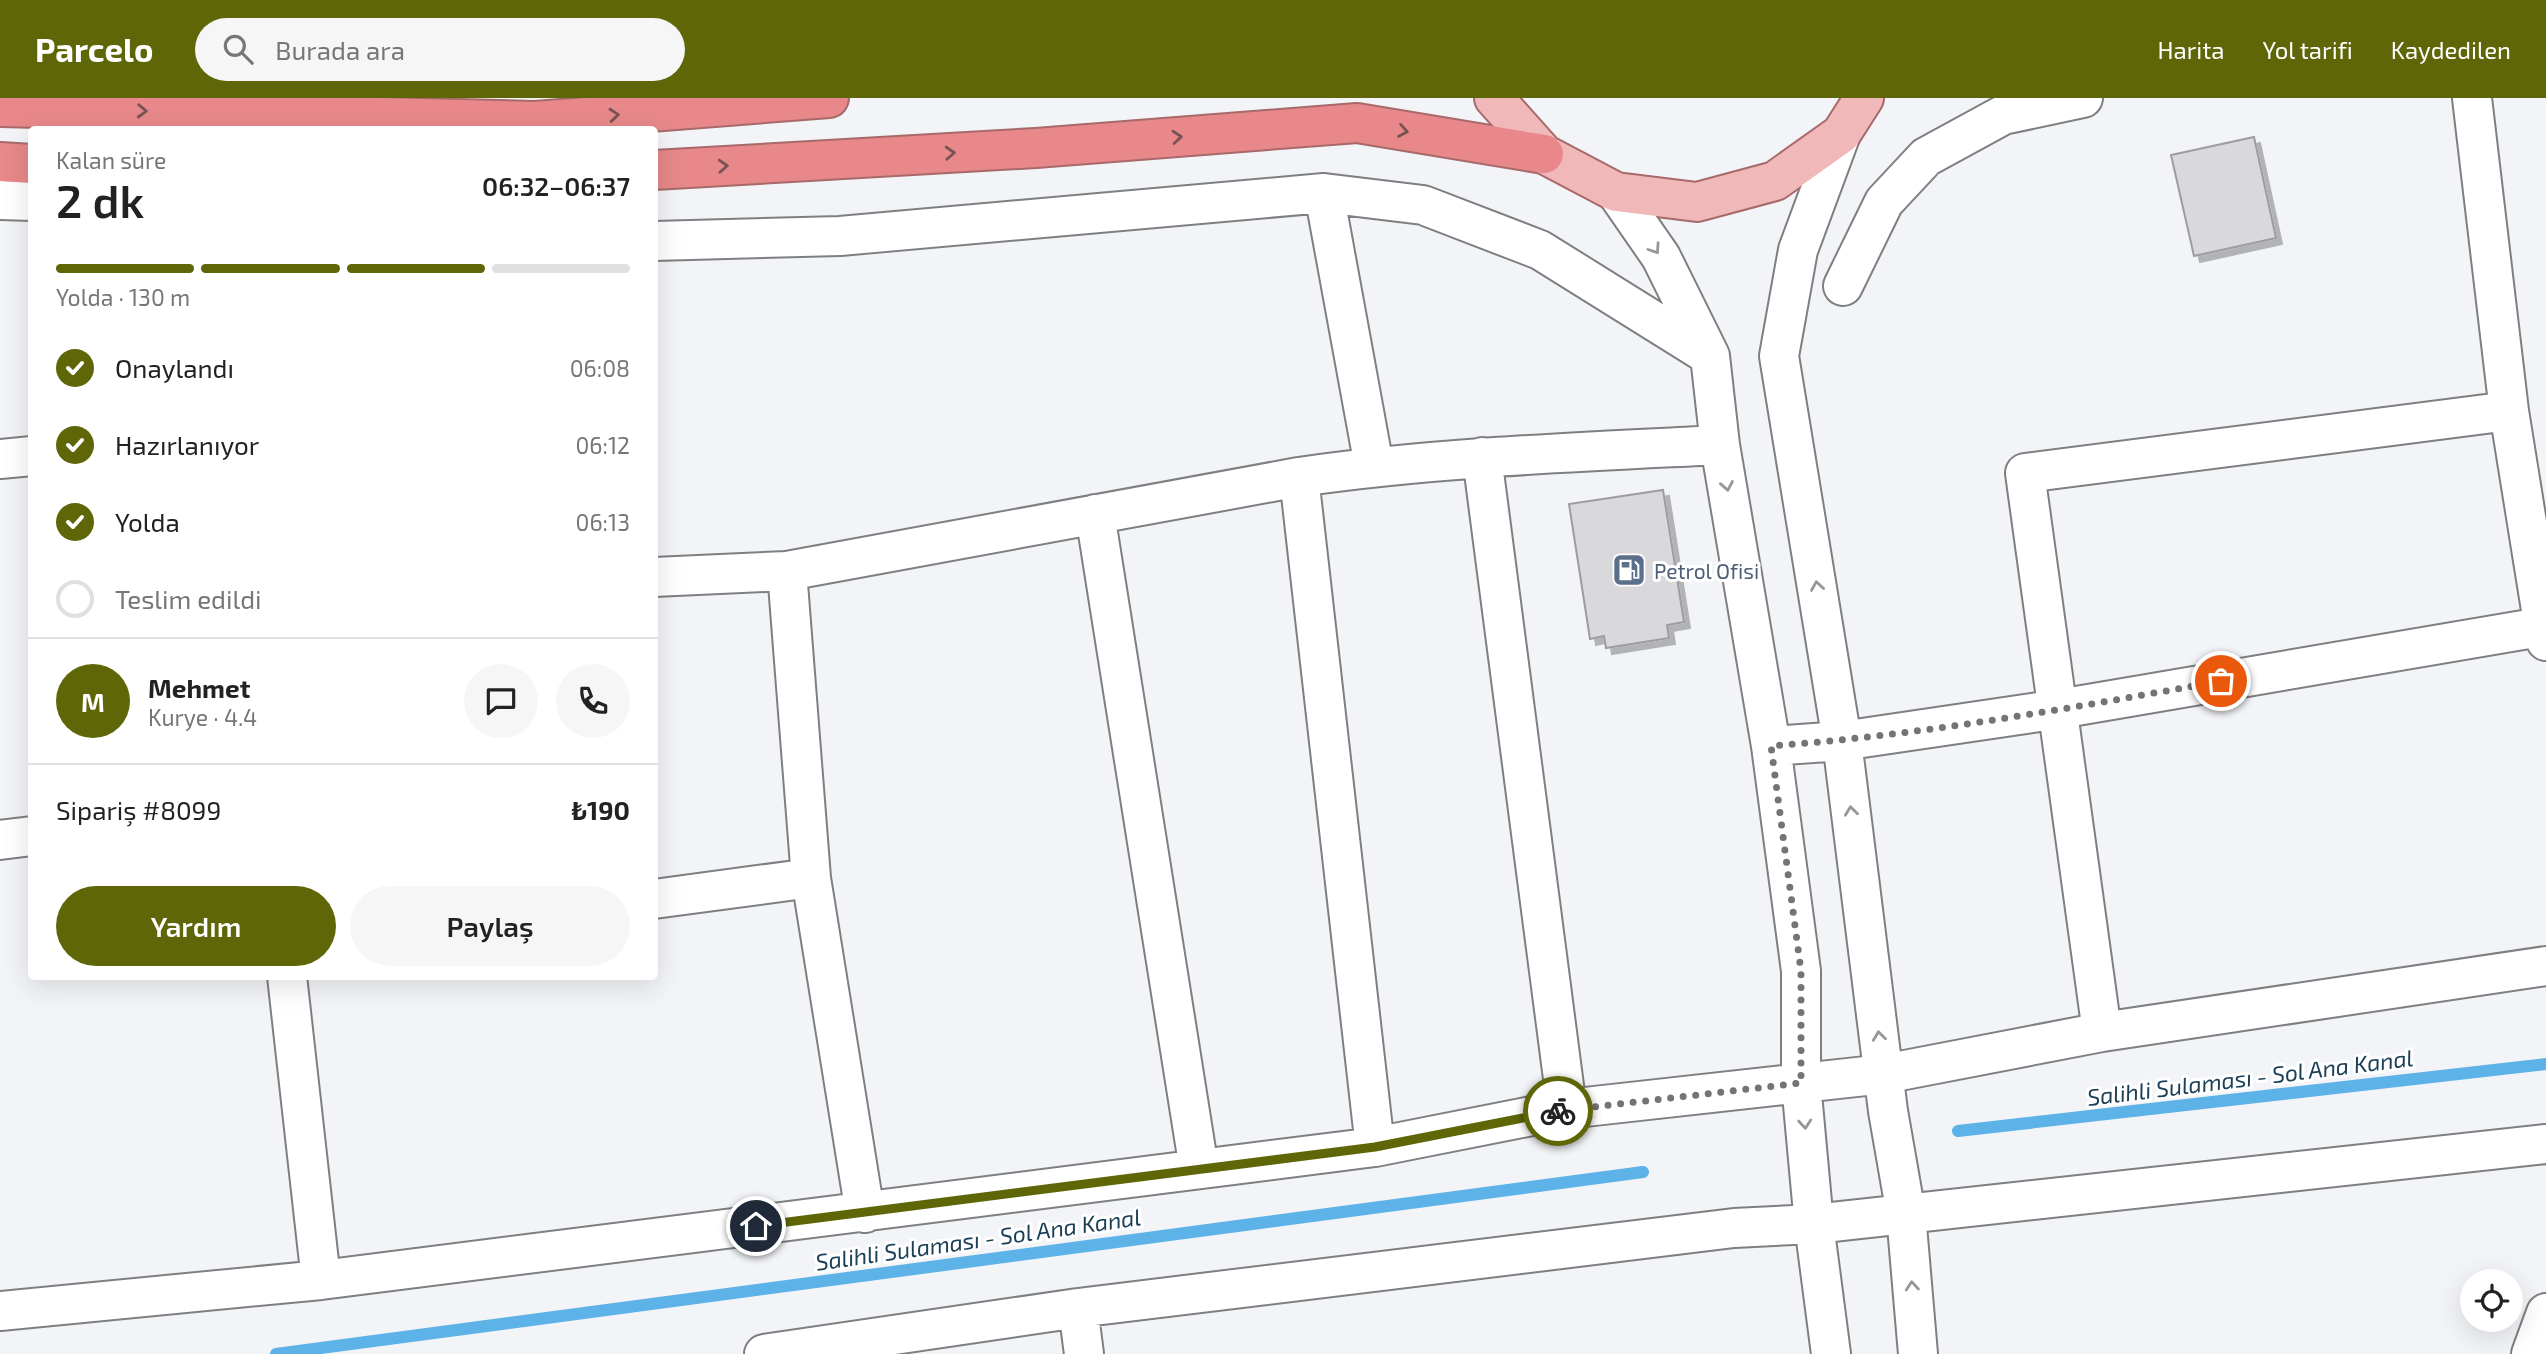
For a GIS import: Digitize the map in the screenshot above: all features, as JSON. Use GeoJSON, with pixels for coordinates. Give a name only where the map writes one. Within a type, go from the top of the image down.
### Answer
{"type":"FeatureCollection","features":[{"type":"Feature","properties":{"kind":"highway"},"geometry":{"type":"LineString","coordinates":[[0,107],[536,121],[829,98]]}},
{"type":"Feature","properties":{"kind":"highway"},"geometry":{"type":"LineString","coordinates":[[658,170],[1036,148],[1357,123],[1544,154]]}},
{"type":"Feature","properties":{"kind":"highway"},"geometry":{"type":"LineString","coordinates":[[0,163],[28,164]]}},
{"type":"Feature","properties":{"kind":"main road"},"geometry":{"type":"LineString","coordinates":[[1494,98],[1544,154],[1616,192],[1697,202],[1775,181],[1841,134],[1864,98]]}},
{"type":"Feature","properties":{"kind":"street"},"geometry":{"type":"LineString","coordinates":[[1843,286],[1884,202],[1926,157],[2003,116],[2083,98]]}},
{"type":"Feature","properties":{"kind":"street"},"geometry":{"type":"LineString","coordinates":[[1771,746],[1842,741],[2059,709],[2545,631],[2509,411],[2472,98]]}},
{"type":"Feature","properties":{"kind":"street"},"geometry":{"type":"LineString","coordinates":[[1841,134],[1798,250],[1779,356],[1842,741],[1884,1074],[1906,1214],[1918,1354]]}},
{"type":"Feature","properties":{"kind":"street"},"geometry":{"type":"LineString","coordinates":[[1616,192],[1661,257],[1710,356],[1720,445],[1771,746],[1801,971],[1801,1083],[1814,1224],[1831,1354]]}},
{"type":"Feature","properties":{"kind":"street"},"geometry":{"type":"LineString","coordinates":[[658,241],[840,236],[1324,193],[1423,205],[1540,250],[1710,356]]}},
{"type":"Feature","properties":{"kind":"street"},"geometry":{"type":"LineString","coordinates":[[1324,193],[1374,466]]}},
{"type":"Feature","properties":{"kind":"street"},"geometry":{"type":"LineString","coordinates":[[0,200],[28,201]]}},
{"type":"Feature","properties":{"kind":"street"},"geometry":{"type":"LineString","coordinates":[[2102,1032],[2025,473],[2509,411]]}},
{"type":"Feature","properties":{"kind":"street"},"geometry":{"type":"LineString","coordinates":[[658,577],[787,571],[1299,477],[1374,466],[1482,457],[1720,445]]}},
{"type":"Feature","properties":{"kind":"street"},"geometry":{"type":"LineString","coordinates":[[0,459],[28,456]]}},
{"type":"Feature","properties":{"kind":"street"},"geometry":{"type":"LineString","coordinates":[[1482,457],[1567,1109]]}},
{"type":"Feature","properties":{"kind":"street"},"geometry":{"type":"LineString","coordinates":[[1299,477],[1375,1147]]}},
{"type":"Feature","properties":{"kind":"street"},"geometry":{"type":"LineString","coordinates":[[1095,514],[1199,1169]]}},
{"type":"Feature","properties":{"kind":"street"},"geometry":{"type":"LineString","coordinates":[[787,571],[811,878],[865,1213]]}},
{"type":"Feature","properties":{"kind":"street"},"geometry":{"type":"LineString","coordinates":[[0,840],[28,836]]}},
{"type":"Feature","properties":{"kind":"street"},"geometry":{"type":"LineString","coordinates":[[658,898],[811,878]]}},
{"type":"Feature","properties":{"kind":"street"},"geometry":{"type":"LineString","coordinates":[[0,1311],[321,1280],[1375,1147],[1567,1109],[1884,1074],[2102,1032],[2546,966]]}},
{"type":"Feature","properties":{"kind":"street"},"geometry":{"type":"LineString","coordinates":[[287,980],[321,1280]]}},
{"type":"Feature","properties":{"kind":"street"},"geometry":{"type":"LineString","coordinates":[[764,1354],[1078,1308],[1734,1228],[1814,1224],[2546,1144]]}},
{"type":"Feature","properties":{"kind":"street"},"geometry":{"type":"LineString","coordinates":[[1078,1308],[1084,1354]]}},
{"type":"Feature","properties":{"kind":"street"},"geometry":{"type":"LineString","coordinates":[[2531,1354],[2546,1313]]}},
{"type":"Feature","properties":{"kind":"building"},"geometry":{"type":"Polygon","coordinates":[[[2254,137],[2276,238],[2194,256],[2171,155],[2254,137]]]}},
{"type":"Feature","properties":{"kind":"building"},"geometry":{"type":"Polygon","coordinates":[[[1663,490],[1684,622],[1667,625],[1669,638],[1606,648],[1604,636],[1590,639],[1569,504],[1663,490]]]}},
{"type":"Feature","properties":{"kind":"waterway","name":"Salihli Sulaması - Sol Ana Kanal"},"geometry":{"type":"LineString","coordinates":[[1958,1131],[2546,1064]]}},
{"type":"Feature","properties":{"kind":"waterway","name":"Salihli Sulaması - Sol Ana Kanal"},"geometry":{"type":"LineString","coordinates":[[276,1354],[1643,1172]]}},
{"type":"Feature","properties":{"kind":"way so far"},"geometry":{"type":"LineString","coordinates":[[1558,1111],[1801,1083],[1801,971],[1771,746],[1842,741],[2059,709],[2221,681]]}},
{"type":"Feature","properties":{"kind":"place","name":"Petrol Ofisi"},"geometry":{"type":"Point","coordinates":[1629,570]}},
{"type":"Feature","properties":{"kind":"route"},"geometry":{"type":"LineString","coordinates":[[756,1226],[1375,1147],[1558,1111]]}}]}
